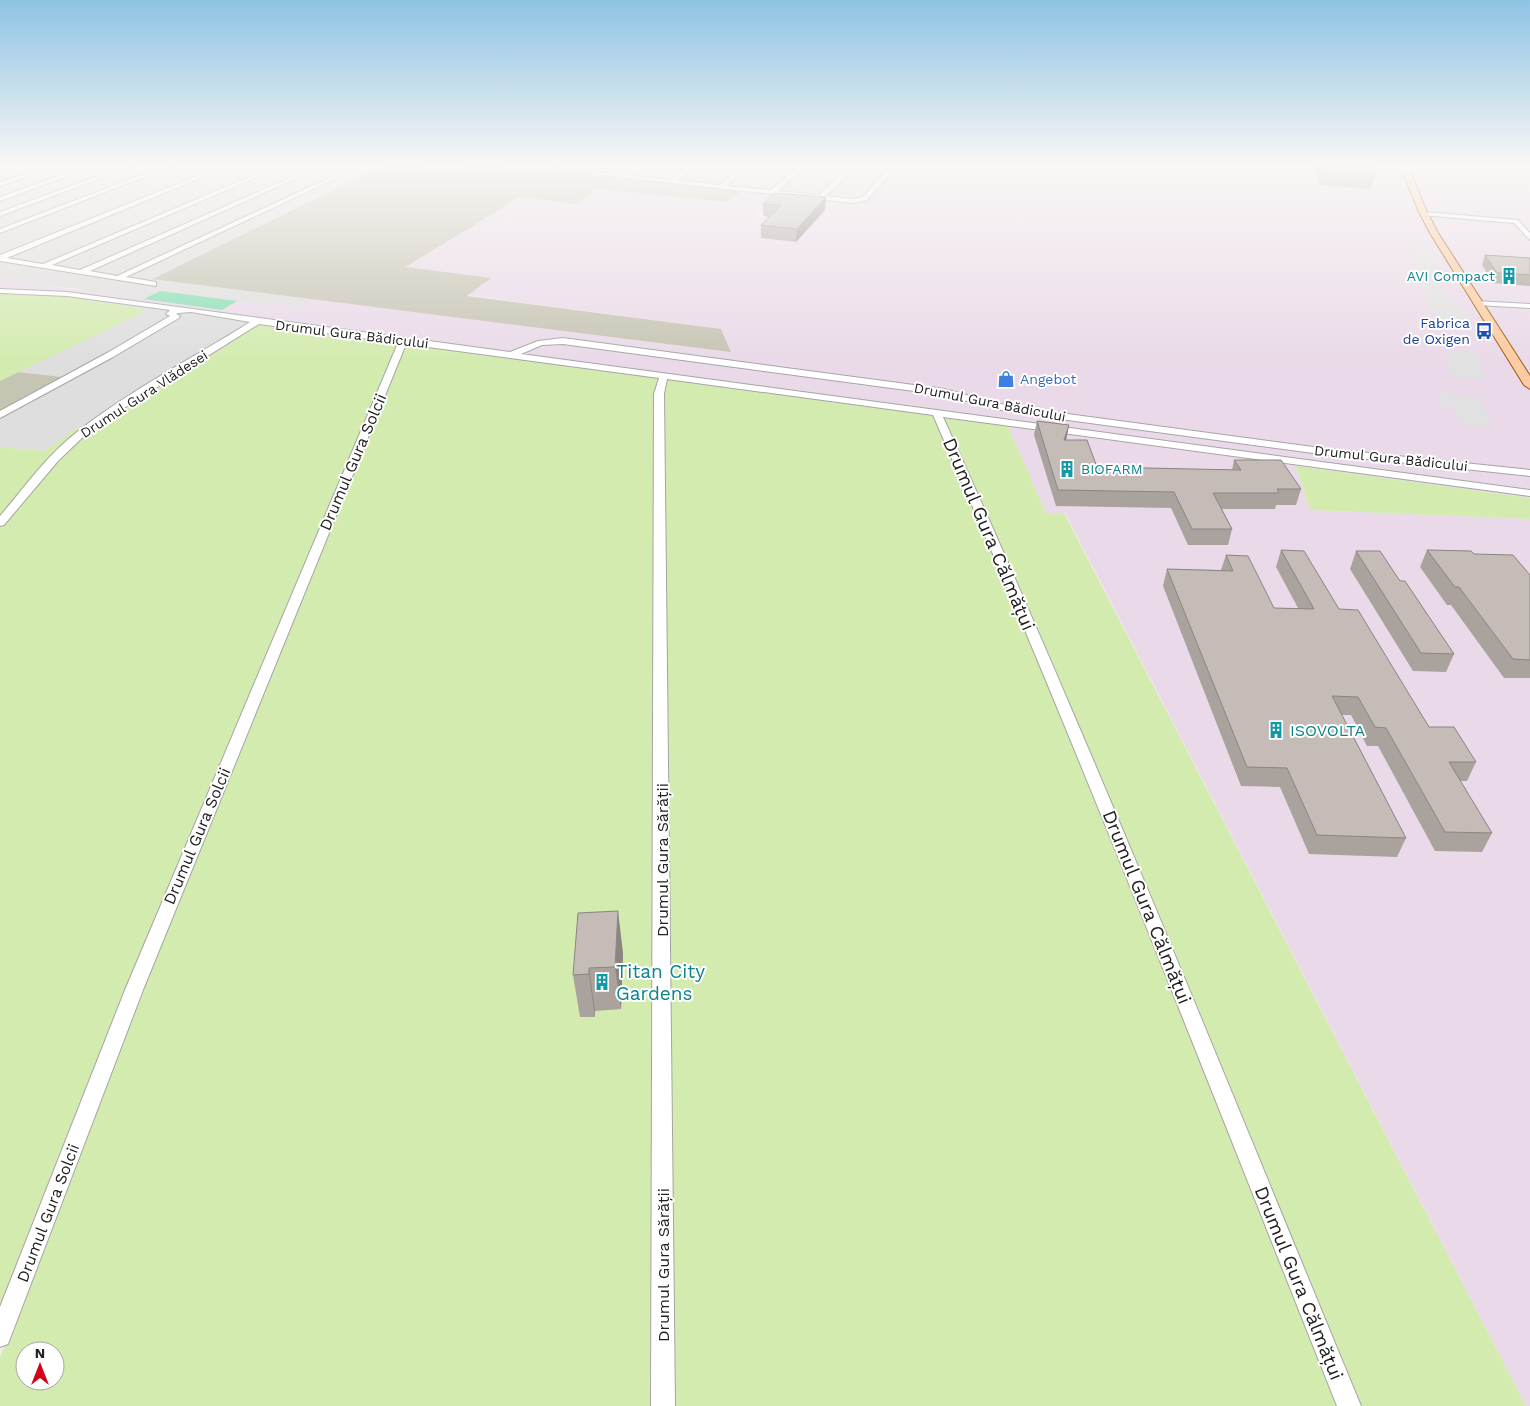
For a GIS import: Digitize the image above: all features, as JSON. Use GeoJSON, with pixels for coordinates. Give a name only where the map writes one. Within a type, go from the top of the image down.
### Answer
{"type":"FeatureCollection","features":[{"type":"Feature","properties":{"kind":"main road"},"geometry":{"type":"LineString","coordinates":[[1434,231],[1477,303],[1530,385]]}},
{"type":"Feature","properties":{"kind":"street"},"geometry":{"type":"LineString","coordinates":[[0,259],[69,231]]}},
{"type":"Feature","properties":{"kind":"street"},"geometry":{"type":"LineString","coordinates":[[44,266],[127,231]]}},
{"type":"Feature","properties":{"kind":"street"},"geometry":{"type":"LineString","coordinates":[[82,272],[174,231]]}},
{"type":"Feature","properties":{"kind":"street"},"geometry":{"type":"LineString","coordinates":[[118,278],[219,231]]}},
{"type":"Feature","properties":{"kind":"street"},"geometry":{"type":"LineString","coordinates":[[0,259],[153,284],[128,303]]}},
{"type":"Feature","properties":{"kind":"street"},"geometry":{"type":"LineString","coordinates":[[0,291],[67,294],[157,307],[181,313]]}},
{"type":"Feature","properties":{"kind":"street"},"geometry":{"type":"LineString","coordinates":[[1477,303],[1530,306]]}},
{"type":"Feature","properties":{"kind":"street"},"geometry":{"type":"LineString","coordinates":[[0,415],[181,313]]}},
{"type":"Feature","properties":{"kind":"street","name":"Drumul Gura Bădicului"},"geometry":{"type":"LineString","coordinates":[[181,313],[213,315],[664,375],[1530,494]]}},
{"type":"Feature","properties":{"kind":"street","name":"Drumul Gura Vlădesei"},"geometry":{"type":"LineString","coordinates":[[0,523],[54,459],[79,435],[258,321]]}},
{"type":"Feature","properties":{"kind":"street","name":"Drumul Gura Solcii"},"geometry":{"type":"LineString","coordinates":[[0,1336],[134,990],[403,340]]}},
{"type":"Feature","properties":{"kind":"street","name":"Drumul Gura Bădicului"},"geometry":{"type":"LineString","coordinates":[[513,355],[541,343],[564,341],[944,392],[1018,410],[1212,437],[1321,451],[1530,473]]}},
{"type":"Feature","properties":{"kind":"street","name":"Drumul Gura Sărății"},"geometry":{"type":"LineString","coordinates":[[663,1406],[659,394],[664,375]]}},
{"type":"Feature","properties":{"kind":"street"},"geometry":{"type":"LineString","coordinates":[[970,417],[975,406],[981,401]]}},
{"type":"Feature","properties":{"kind":"street","name":"Drumul Gura Călmățui"},"geometry":{"type":"LineString","coordinates":[[936,412],[1009,577],[1148,907],[1348,1406]]}},
{"type":"Feature","properties":{"kind":"shaded area"},"geometry":{"type":"Polygon","coordinates":[[[0,231],[250,231],[153,278],[317,299],[304,308],[240,301],[222,310],[81,291],[79,289],[0,281],[0,231]]]}},
{"type":"Feature","properties":{"kind":"shaded area"},"geometry":{"type":"Polygon","coordinates":[[[250,231],[465,231],[406,267],[491,278],[467,296],[721,329],[731,352],[152,279],[250,231]]]}},
{"type":"Feature","properties":{"kind":"shaded area"},"geometry":{"type":"Polygon","coordinates":[[[466,231],[1530,231],[1530,498],[1296,466],[1310,510],[1530,519],[1530,1406],[1526,1406],[1065,513],[1046,513],[1007,424],[152,309],[157,305],[68,293],[0,289],[0,281],[19,282],[222,310],[239,301],[304,308],[317,299],[731,351],[721,329],[466,295],[490,278],[406,268],[466,231]]]}},
{"type":"Feature","properties":{"kind":"shaded area"},"geometry":{"type":"Polygon","coordinates":[[[1411,246],[1428,248],[1444,296],[1449,301],[1463,308],[1472,323],[1437,319],[1438,317],[1431,314],[1411,246]]]}},
{"type":"Feature","properties":{"kind":"shaded area"},"geometry":{"type":"Polygon","coordinates":[[[0,293],[62,296],[258,323],[87,426],[81,425],[45,451],[0,447],[0,293]]]}},
{"type":"Feature","properties":{"kind":"shaded area"},"geometry":{"type":"Polygon","coordinates":[[[1445,350],[1477,354],[1486,380],[1452,376],[1445,350]]]}},
{"type":"Feature","properties":{"kind":"shaded area"},"geometry":{"type":"Polygon","coordinates":[[[16,372],[62,377],[0,410],[0,381],[16,372]]]}},
{"type":"Feature","properties":{"kind":"shaded area"},"geometry":{"type":"Polygon","coordinates":[[[1437,393],[1481,398],[1492,428],[1461,424],[1455,408],[1442,407],[1437,393]]]}},
{"type":"Feature","properties":{"kind":"green space"},"geometry":{"type":"Polygon","coordinates":[[[160,291],[237,301],[222,310],[144,299],[160,291]]]}},
{"type":"Feature","properties":{"kind":"green space"},"geometry":{"type":"Polygon","coordinates":[[[0,293],[62,296],[135,307],[146,311],[0,381],[0,293]]]}},
{"type":"Feature","properties":{"kind":"green space"},"geometry":{"type":"Polygon","coordinates":[[[258,323],[1007,424],[1046,513],[1064,513],[1526,1406],[0,1406],[0,1357],[19,1310],[0,1310],[0,447],[45,451],[81,425],[87,426],[258,323]]]}},
{"type":"Feature","properties":{"kind":"green space"},"geometry":{"type":"Polygon","coordinates":[[[1296,466],[1530,498],[1530,519],[1310,510],[1296,466]]]}},
{"type":"Feature","properties":{"kind":"building"},"geometry":{"type":"Polygon","coordinates":[[[1485,255],[1530,258],[1530,275],[1497,273],[1485,255]]]}},
{"type":"Feature","properties":{"kind":"building"},"geometry":{"type":"Polygon","coordinates":[[[1037,421],[1069,425],[1064,440],[1087,440],[1097,467],[1241,470],[1234,460],[1281,460],[1301,489],[1277,489],[1279,493],[1213,493],[1232,529],[1192,529],[1174,492],[1058,490],[1037,421]]]}},
{"type":"Feature","properties":{"kind":"building","name":"ISOVOLTA"},"geometry":{"type":"Polygon","coordinates":[[[1281,550],[1304,551],[1339,609],[1358,610],[1429,727],[1454,727],[1476,762],[1449,762],[1492,833],[1445,832],[1386,728],[1375,727],[1358,697],[1332,696],[1406,838],[1317,835],[1287,768],[1247,767],[1167,569],[1233,571],[1226,555],[1248,556],[1274,608],[1314,609],[1281,550]]]}},
{"type":"Feature","properties":{"kind":"building"},"geometry":{"type":"Polygon","coordinates":[[[1427,550],[1471,551],[1474,554],[1513,555],[1530,575],[1530,660],[1513,659],[1459,587],[1455,587],[1427,550]]]}},
{"type":"Feature","properties":{"kind":"building"},"geometry":{"type":"Polygon","coordinates":[[[1356,551],[1380,551],[1400,581],[1405,581],[1454,654],[1421,653],[1356,551]]]}},
{"type":"Feature","properties":{"kind":"building"},"geometry":{"type":"Polygon","coordinates":[[[618,911],[615,967],[589,968],[589,974],[573,975],[578,913],[618,911]]]}},
{"type":"Feature","properties":{"kind":"place","name":"AVI Compact"},"geometry":{"type":"Point","coordinates":[1509,276]}},
{"type":"Feature","properties":{"kind":"place","name":"Fabrica de Oxigen"},"geometry":{"type":"Point","coordinates":[1484,331]}},
{"type":"Feature","properties":{"kind":"place","name":"Angebot"},"geometry":{"type":"Point","coordinates":[1006,379]}},
{"type":"Feature","properties":{"kind":"place","name":"BIOFARM"},"geometry":{"type":"Point","coordinates":[1067,469]}},
{"type":"Feature","properties":{"kind":"place","name":"ISOVOLTA"},"geometry":{"type":"Point","coordinates":[1276,730]}},
{"type":"Feature","properties":{"kind":"place","name":"Titan City Gardens"},"geometry":{"type":"Point","coordinates":[602,982]}}]}
